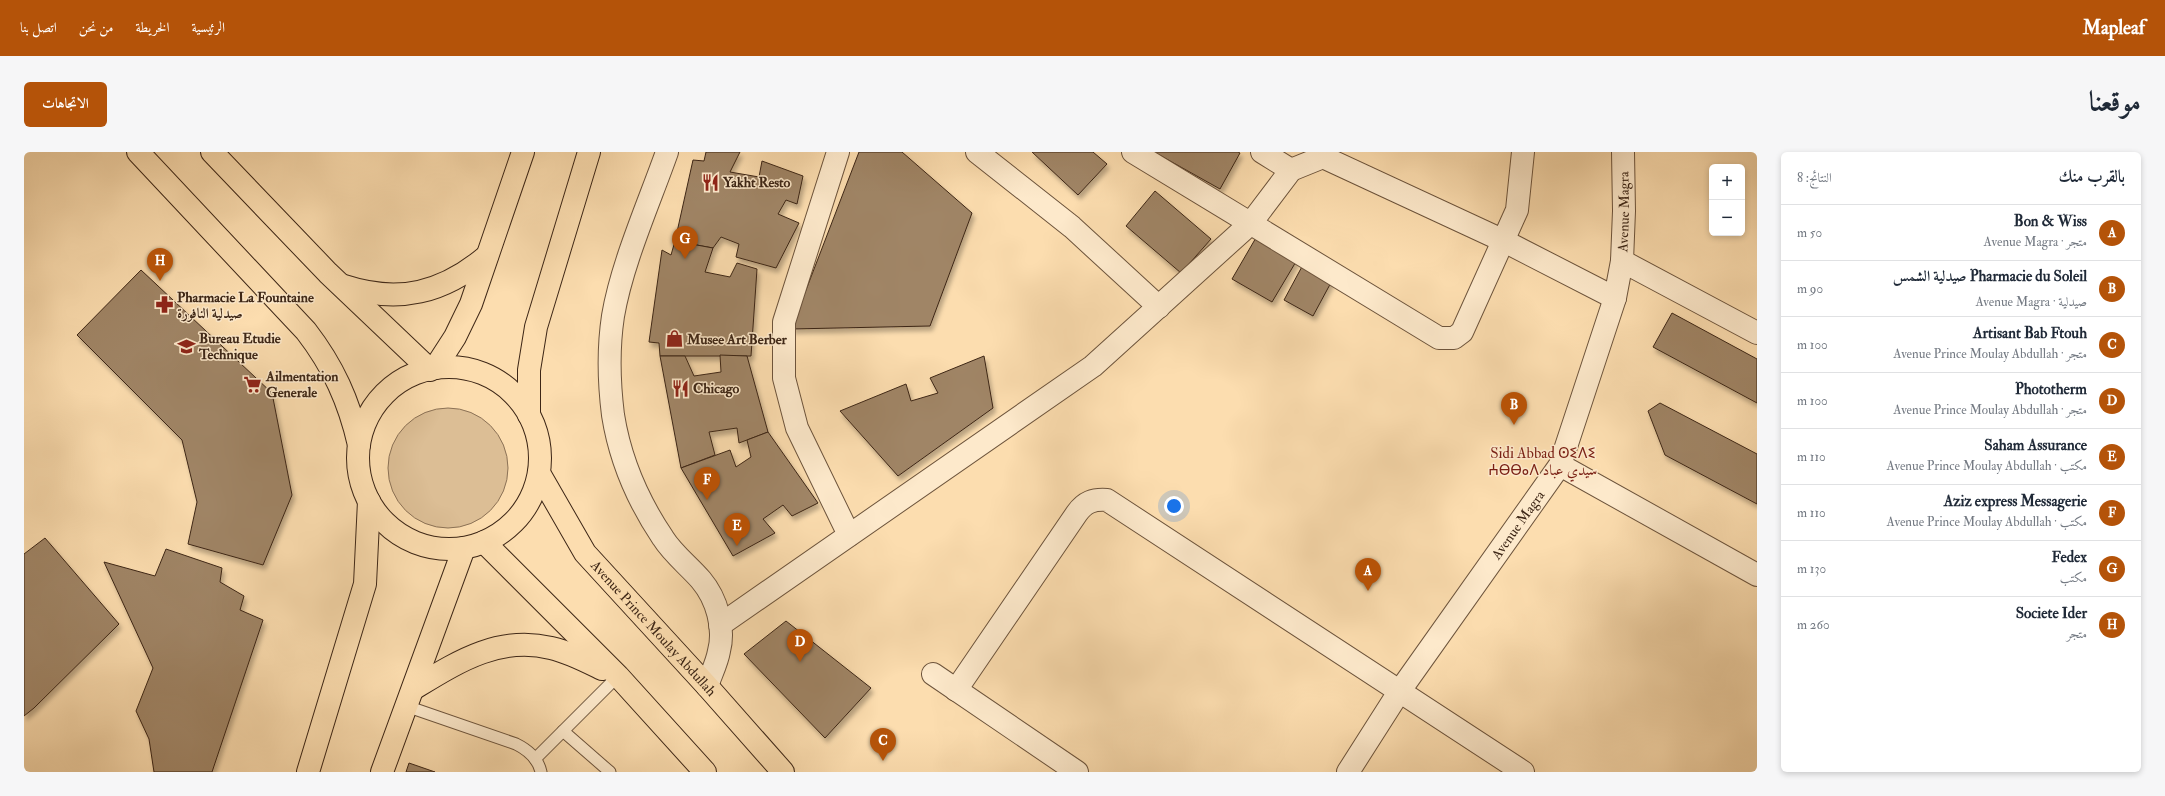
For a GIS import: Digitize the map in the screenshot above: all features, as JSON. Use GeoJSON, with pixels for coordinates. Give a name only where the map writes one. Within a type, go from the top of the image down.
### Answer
{"type":"FeatureCollection","features":[{"type":"Feature","properties":{"kind":"main road"},"geometry":{"type":"LineString","coordinates":[[138,152],[306,331],[323,353],[338,378],[347,400],[359,446],[359,474],[369,501],[382,519],[409,540],[442,549],[474,545],[507,529],[516,520],[531,498],[539,473],[539,443],[529,415],[512,392],[490,377],[463,368],[432,369],[404,380],[382,397],[367,420],[359,446]]}},
{"type":"Feature","properties":{"kind":"main road"},"geometry":{"type":"LineString","coordinates":[[212,152],[342,286],[432,369]]}},
{"type":"Feature","properties":{"kind":"main road"},"geometry":{"type":"LineString","coordinates":[[432,369],[455,337],[471,304],[523,152]]}},
{"type":"Feature","properties":{"kind":"main road"},"geometry":{"type":"LineString","coordinates":[[529,415],[529,370],[536,327],[589,152]]}},
{"type":"Feature","properties":{"kind":"main road"},"geometry":{"type":"LineString","coordinates":[[342,286],[363,292],[386,295],[408,294],[430,290],[451,282],[470,271],[487,256]]}},
{"type":"Feature","properties":{"kind":"main road","name":"Avenue Prince Moulay Abdullah"},"geometry":{"type":"LineString","coordinates":[[539,473],[585,553],[707,686],[783,772]]}},
{"type":"Feature","properties":{"kind":"main road"},"geometry":{"type":"LineString","coordinates":[[308,772],[365,584],[369,501]]}},
{"type":"Feature","properties":{"kind":"main road"},"geometry":{"type":"LineString","coordinates":[[474,545],[618,676],[705,772]]}},
{"type":"Feature","properties":{"kind":"main road"},"geometry":{"type":"LineString","coordinates":[[382,772],[410,698],[474,545]]}},
{"type":"Feature","properties":{"kind":"main road"},"geometry":{"type":"LineString","coordinates":[[410,698],[475,654],[508,646],[530,645],[551,648],[572,655],[618,676]]}},
{"type":"Feature","properties":{"kind":"street"},"geometry":{"type":"LineString","coordinates":[[667,152],[619,290],[613,316],[610,349],[611,396],[621,449],[632,481],[646,511],[664,540],[702,582],[712,596],[720,625],[720,651],[707,686]]}},
{"type":"Feature","properties":{"kind":"street"},"geometry":{"type":"LineString","coordinates":[[838,152],[784,322],[784,378],[797,428],[849,535]]}},
{"type":"Feature","properties":{"kind":"street"},"geometry":{"type":"LineString","coordinates":[[977,152],[1072,228],[1159,307]]}},
{"type":"Feature","properties":{"kind":"street"},"geometry":{"type":"LineString","coordinates":[[1133,152],[1439,338],[1454,338],[1462,332],[1504,241],[1517,210],[1524,152]]}},
{"type":"Feature","properties":{"kind":"street"},"geometry":{"type":"LineString","coordinates":[[1262,152],[1291,170]]}},
{"type":"Feature","properties":{"kind":"street","name":"Avenue Magra"},"geometry":{"type":"LineString","coordinates":[[1348,772],[1399,692],[1560,465],[1616,298],[1622,261],[1624,211],[1623,152]]}},
{"type":"Feature","properties":{"kind":"street"},"geometry":{"type":"LineString","coordinates":[[720,625],[1094,366],[1250,223],[1291,170],[1325,154],[1504,241],[1616,298]]}},
{"type":"Feature","properties":{"kind":"street"},"geometry":{"type":"LineString","coordinates":[[1622,261],[1757,334]]}},
{"type":"Feature","properties":{"kind":"street"},"geometry":{"type":"LineString","coordinates":[[1560,465],[1757,575]]}},
{"type":"Feature","properties":{"kind":"street"},"geometry":{"type":"LineString","coordinates":[[956,690],[1077,512],[1083,505],[1090,501],[1098,499],[1107,500],[1523,772]]}},
{"type":"Feature","properties":{"kind":"street"},"geometry":{"type":"LineString","coordinates":[[933,674],[1077,772]]}},
{"type":"Feature","properties":{"kind":"lane"},"geometry":{"type":"LineString","coordinates":[[535,759],[618,676]]}},
{"type":"Feature","properties":{"kind":"lane"},"geometry":{"type":"LineString","coordinates":[[410,698],[527,750],[535,759],[541,772]]}},
{"type":"Feature","properties":{"kind":"lane"},"geometry":{"type":"LineString","coordinates":[[563,731],[610,772]]}},
{"type":"Feature","properties":{"kind":"shaded area"},"geometry":{"type":"Polygon","coordinates":[[[448,408],[471,412],[491,425],[504,445],[508,468],[504,491],[491,511],[471,524],[448,528],[425,524],[405,511],[392,491],[388,468],[392,445],[405,425],[425,412],[448,408]]]}},
{"type":"Feature","properties":{"kind":"building"},"geometry":{"type":"Polygon","coordinates":[[[706,152],[740,152],[730,172],[759,177],[762,161],[803,176],[797,204],[786,200],[778,214],[799,223],[776,268],[736,257],[739,244],[721,237],[713,248],[675,241],[693,160],[704,161],[706,152]]]}},
{"type":"Feature","properties":{"kind":"building"},"geometry":{"type":"Polygon","coordinates":[[[859,152],[902,152],[972,213],[930,326],[791,329],[859,152]]]}},
{"type":"Feature","properties":{"kind":"building"},"geometry":{"type":"Polygon","coordinates":[[[1032,152],[1093,152],[1107,164],[1078,195],[1032,152]]]}},
{"type":"Feature","properties":{"kind":"building"},"geometry":{"type":"Polygon","coordinates":[[[1154,152],[1238,152],[1240,153],[1220,189],[1154,152]]]}},
{"type":"Feature","properties":{"kind":"building"},"geometry":{"type":"Polygon","coordinates":[[[1155,191],[1211,239],[1181,273],[1126,226],[1155,191]]]}},
{"type":"Feature","properties":{"kind":"building"},"geometry":{"type":"Polygon","coordinates":[[[1257,236],[1297,260],[1272,302],[1232,279],[1257,236]]]}},
{"type":"Feature","properties":{"kind":"building"},"geometry":{"type":"Polygon","coordinates":[[[675,241],[713,248],[705,272],[730,277],[737,263],[757,269],[751,356],[660,356],[659,343],[649,342],[662,250],[671,255],[675,241]]]}},
{"type":"Feature","properties":{"kind":"building"},"geometry":{"type":"Polygon","coordinates":[[[1305,261],[1334,277],[1313,316],[1284,300],[1305,261]]]}},
{"type":"Feature","properties":{"kind":"building"},"geometry":{"type":"Polygon","coordinates":[[[141,270],[272,393],[292,495],[263,565],[188,544],[197,502],[182,440],[77,335],[141,270]]]}},
{"type":"Feature","properties":{"kind":"building"},"geometry":{"type":"Polygon","coordinates":[[[1672,313],[1757,359],[1757,403],[1653,347],[1672,313]]]}},
{"type":"Feature","properties":{"kind":"building"},"geometry":{"type":"Polygon","coordinates":[[[720,355],[747,356],[768,432],[739,443],[737,428],[709,432],[715,455],[681,468],[660,356],[685,356],[694,376],[721,372],[720,355]]]}},
{"type":"Feature","properties":{"kind":"building"},"geometry":{"type":"Polygon","coordinates":[[[984,356],[993,408],[898,476],[840,411],[906,384],[911,401],[938,393],[930,378],[984,356]]]}},
{"type":"Feature","properties":{"kind":"building"},"geometry":{"type":"Polygon","coordinates":[[[1660,403],[1757,454],[1757,504],[1665,455],[1648,411],[1660,403]]]}},
{"type":"Feature","properties":{"kind":"building"},"geometry":{"type":"Polygon","coordinates":[[[768,432],[818,503],[792,516],[783,505],[763,519],[775,533],[733,556],[681,468],[730,450],[736,467],[751,457],[747,440],[768,432]]]}},
{"type":"Feature","properties":{"kind":"building"},"geometry":{"type":"Polygon","coordinates":[[[45,538],[119,624],[34,708],[24,716],[24,554],[45,538]]]}},
{"type":"Feature","properties":{"kind":"building"},"geometry":{"type":"Polygon","coordinates":[[[166,549],[222,568],[220,582],[244,596],[240,610],[263,620],[212,772],[154,772],[149,739],[136,711],[153,668],[104,562],[155,576],[166,549]]]}},
{"type":"Feature","properties":{"kind":"building"},"geometry":{"type":"Polygon","coordinates":[[[786,621],[871,688],[825,738],[744,654],[786,621]]]}},
{"type":"Feature","properties":{"kind":"building"},"geometry":{"type":"Polygon","coordinates":[[[409,763],[435,772],[406,772],[409,763]]]}},
{"type":"Feature","properties":{"kind":"place","name":"Yakht Resto"},"geometry":{"type":"Point","coordinates":[710,182]}},
{"type":"Feature","properties":{"kind":"place","name":"Fedex"},"geometry":{"type":"Point","coordinates":[685,259]}},
{"type":"Feature","properties":{"kind":"place","name":"Societe Ider"},"geometry":{"type":"Point","coordinates":[160,281]}},
{"type":"Feature","properties":{"kind":"place","name":"Pharmacie La Fountaine صيدلية النافورة"},"geometry":{"type":"Point","coordinates":[164,305]}},
{"type":"Feature","properties":{"kind":"place","name":"Musee Art Berber"},"geometry":{"type":"Point","coordinates":[674,339]}},
{"type":"Feature","properties":{"kind":"place","name":"Bureau Etudie Technique"},"geometry":{"type":"Point","coordinates":[186,346]}},
{"type":"Feature","properties":{"kind":"place","name":"Ailmentation Generale"},"geometry":{"type":"Point","coordinates":[253,384]}},
{"type":"Feature","properties":{"kind":"place","name":"Chicago"},"geometry":{"type":"Point","coordinates":[680,388]}},
{"type":"Feature","properties":{"kind":"place","name":"Pharmacie du Soleil صيدلية الشمس"},"geometry":{"type":"Point","coordinates":[1514,425]}},
{"type":"Feature","properties":{"kind":"place","name":"Aziz express Messagerie"},"geometry":{"type":"Point","coordinates":[707,500]}},
{"type":"Feature","properties":{"kind":"place","name":"Saham Assurance"},"geometry":{"type":"Point","coordinates":[737,546]}},
{"type":"Feature","properties":{"kind":"place","name":"Bon & Wiss"},"geometry":{"type":"Point","coordinates":[1368,591]}},
{"type":"Feature","properties":{"kind":"place","name":"Phototherm"},"geometry":{"type":"Point","coordinates":[800,662]}},
{"type":"Feature","properties":{"kind":"place","name":"Artisant Bab Ftouh"},"geometry":{"type":"Point","coordinates":[883,761]}},
{"type":"Feature","properties":{"kind":"district","name":"Sidi Abbad ⵙⵉⴷⵉ ⵄⴱⴱⴰⴷ سيدي عباد"},"geometry":{"type":"Point","coordinates":[1543,462]}}]}
